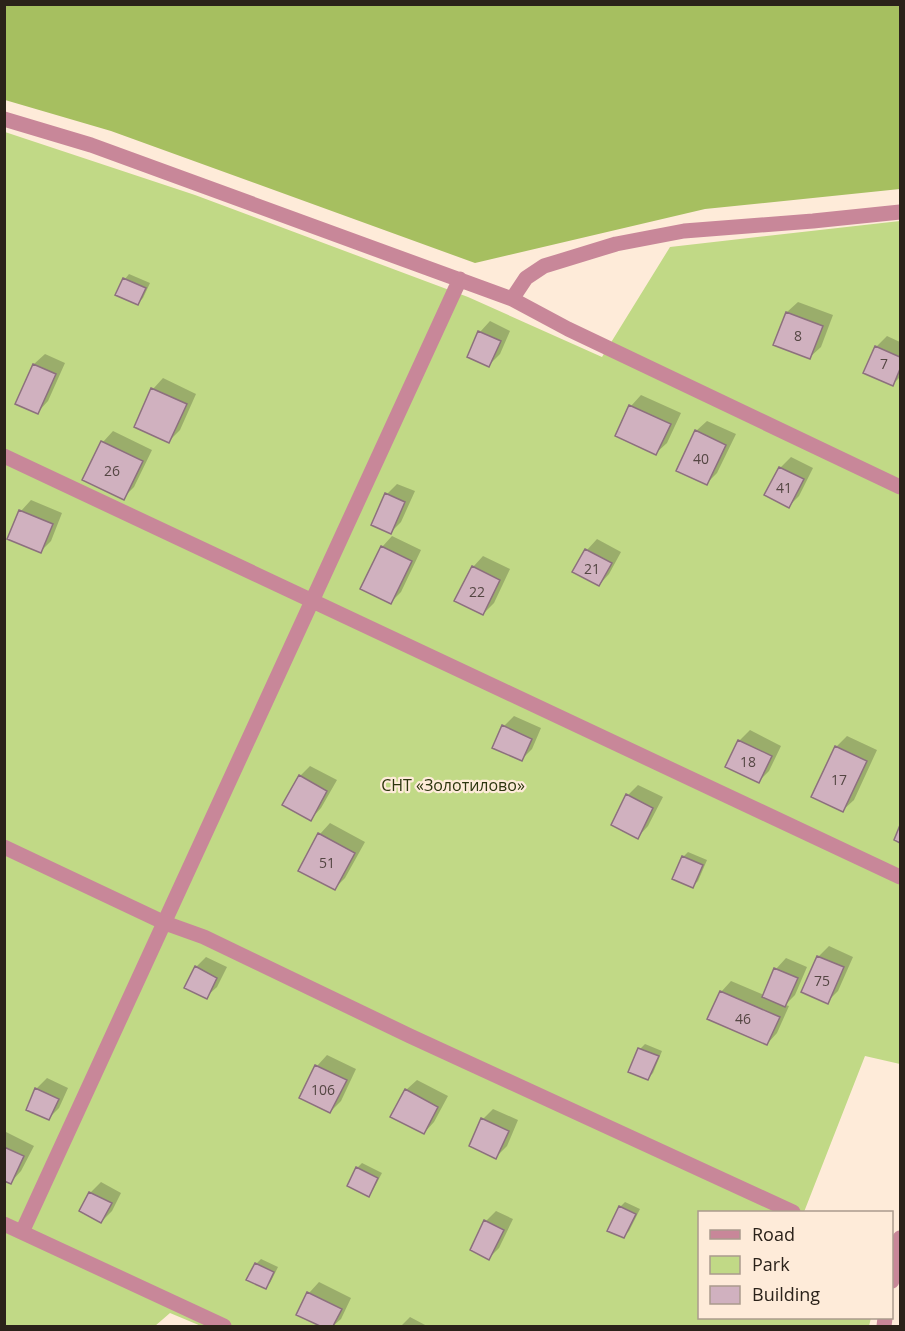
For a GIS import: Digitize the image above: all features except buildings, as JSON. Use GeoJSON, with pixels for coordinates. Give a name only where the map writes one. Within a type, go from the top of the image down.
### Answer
{"type":"FeatureCollection","features":[{"type":"Feature","properties":{"kind":"lane"},"geometry":{"type":"LineString","coordinates":[[4,119],[91,145],[512,299],[568,329],[900,487]]}},
{"type":"Feature","properties":{"kind":"lane"},"geometry":{"type":"LineString","coordinates":[[512,299],[526,278],[544,266],[616,244],[684,231],[900,212]]}},
{"type":"Feature","properties":{"kind":"lane"},"geometry":{"type":"LineString","coordinates":[[22,1232],[460,279]]}},
{"type":"Feature","properties":{"kind":"lane"},"geometry":{"type":"LineString","coordinates":[[4,456],[900,878]]}},
{"type":"Feature","properties":{"kind":"lane"},"geometry":{"type":"LineString","coordinates":[[4,847],[165,923],[204,937],[410,1036],[791,1211]]}},
{"type":"Feature","properties":{"kind":"lane"},"geometry":{"type":"LineString","coordinates":[[4,1224],[224,1326]]}},
{"type":"Feature","properties":{"kind":"lane"},"geometry":{"type":"LineString","coordinates":[[893,1267],[896,1247]]}},
{"type":"Feature","properties":{"kind":"green space"},"geometry":{"type":"Polygon","coordinates":[[[4,5],[900,5],[900,189],[705,209],[475,263],[111,131],[5,100],[4,5]]]}},
{"type":"Feature","properties":{"kind":"green space","name":"СНТ «Золотилово»"},"geometry":{"type":"Polygon","coordinates":[[[5,132],[195,195],[468,297],[602,357],[670,247],[900,221],[900,1064],[865,1056],[804,1211],[698,1211],[698,1319],[871,1319],[869,1326],[201,1326],[170,1313],[155,1326],[5,1326],[5,132]]]}}]}
